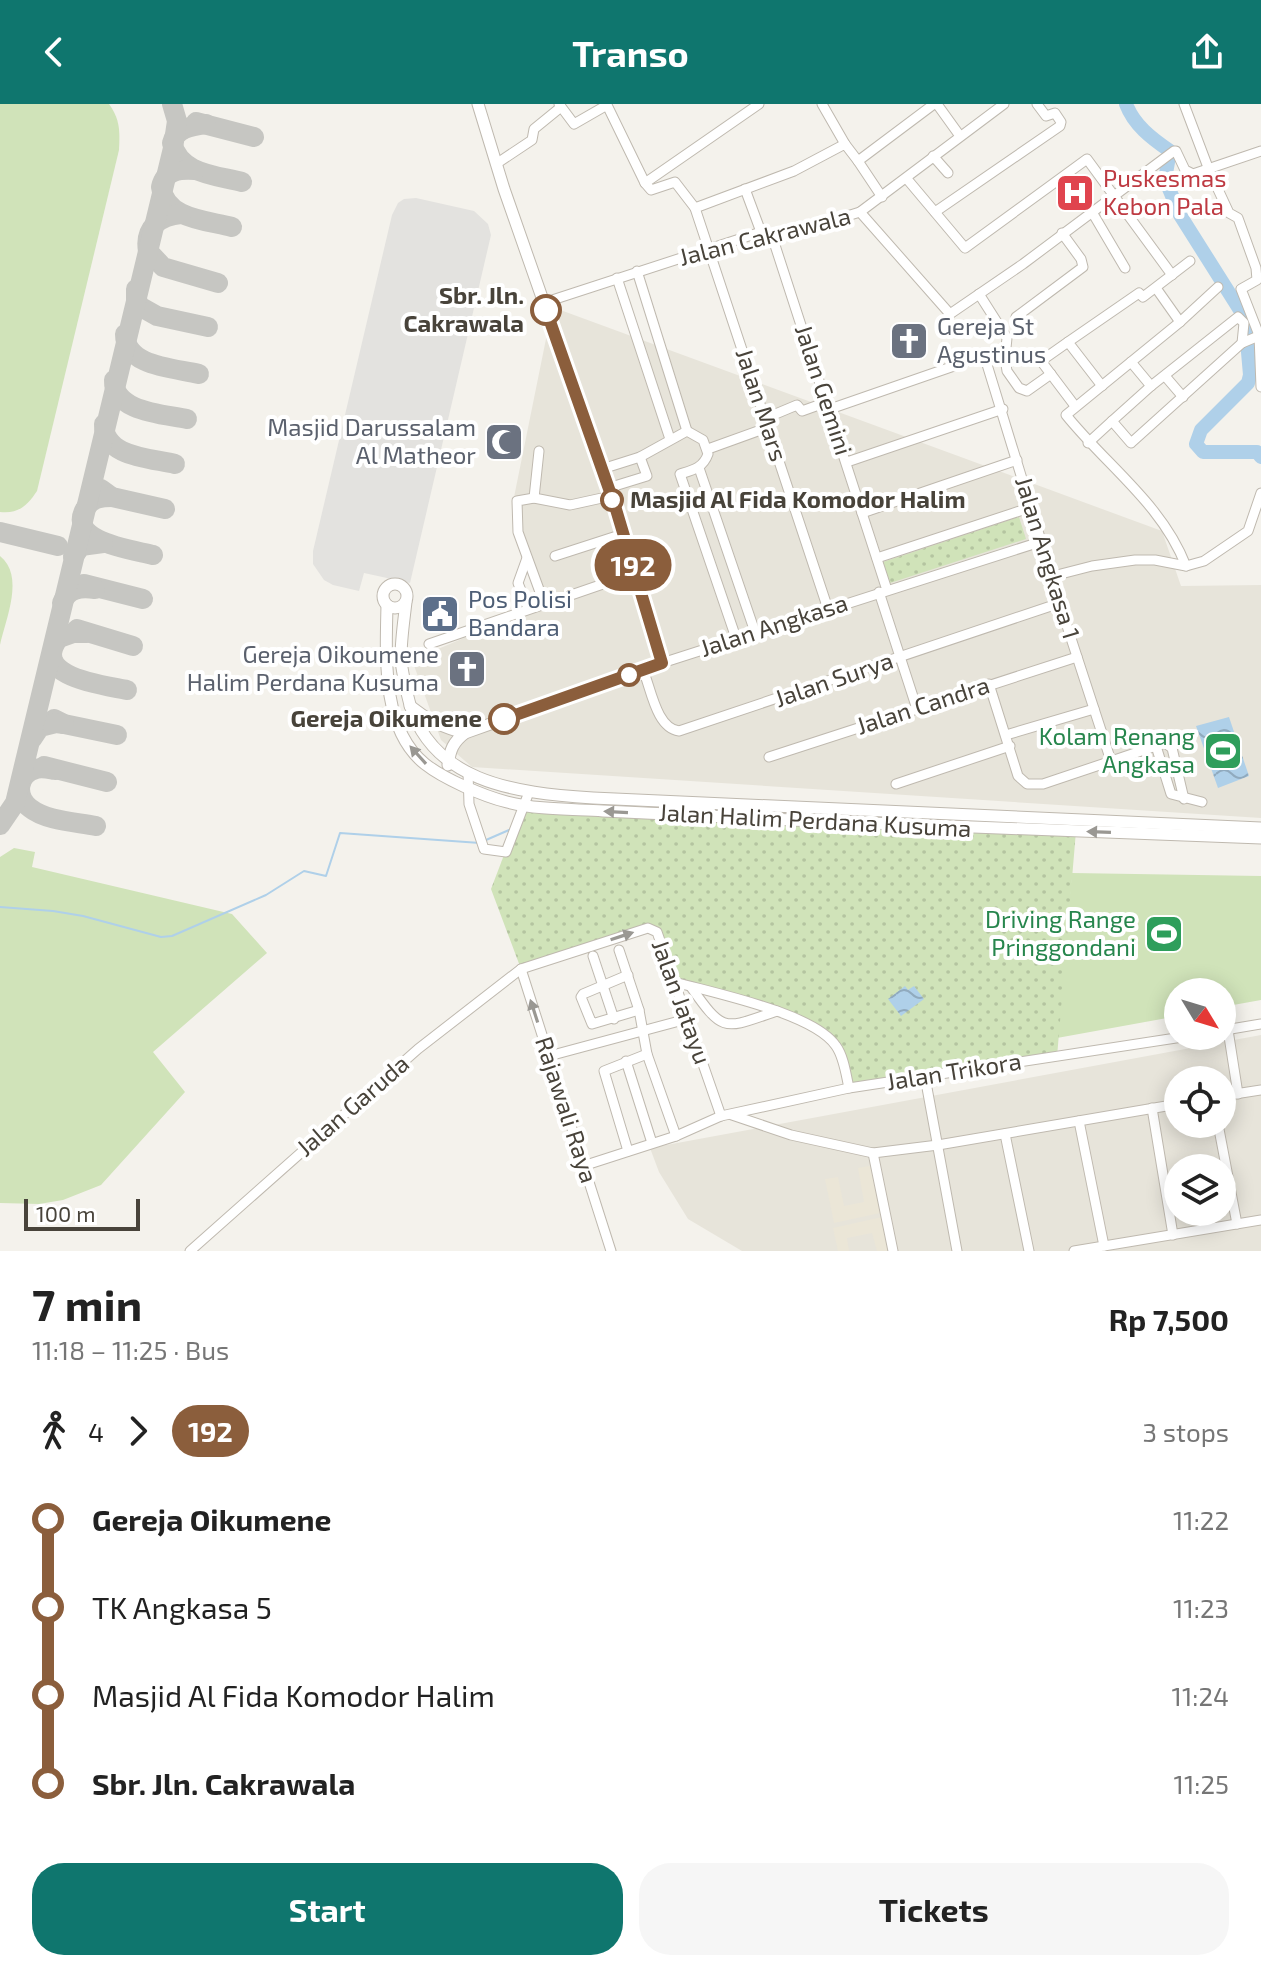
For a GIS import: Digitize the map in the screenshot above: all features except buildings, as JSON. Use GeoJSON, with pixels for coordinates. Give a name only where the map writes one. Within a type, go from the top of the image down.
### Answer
{"type":"FeatureCollection","features":[{"type":"Feature","properties":{"kind":"street"},"geometry":{"type":"LineString","coordinates":[[478,104],[543,303],[602,469],[662,663]]}},
{"type":"Feature","properties":{"kind":"street"},"geometry":{"type":"LineString","coordinates":[[496,164],[532,140],[534,129],[560,106],[574,124],[609,104],[645,183],[653,191],[675,182],[695,208],[794,171],[845,144]]}},
{"type":"Feature","properties":{"kind":"street"},"geometry":{"type":"LineString","coordinates":[[822,104],[882,197]]}},
{"type":"Feature","properties":{"kind":"street"},"geometry":{"type":"LineString","coordinates":[[858,161],[935,104],[960,136]]}},
{"type":"Feature","properties":{"kind":"street","name":"Jalan Cakrawala"},"geometry":{"type":"LineString","coordinates":[[543,303],[761,232],[772,236],[789,234],[860,212],[1004,104]]}},
{"type":"Feature","properties":{"kind":"street"},"geometry":{"type":"LineString","coordinates":[[935,212],[1060,126],[1055,113],[1046,116],[1037,104]]}},
{"type":"Feature","properties":{"kind":"street"},"geometry":{"type":"LineString","coordinates":[[1184,104],[1209,170],[1229,213],[1238,218],[1256,268],[1257,281],[1241,289],[1258,335],[1261,387]]}},
{"type":"Feature","properties":{"kind":"street"},"geometry":{"type":"LineString","coordinates":[[645,183],[757,105]]}},
{"type":"Feature","properties":{"kind":"street"},"geometry":{"type":"LineString","coordinates":[[860,212],[947,313],[979,294],[1174,151],[1190,174],[1261,151]]}},
{"type":"Feature","properties":{"kind":"street"},"geometry":{"type":"LineString","coordinates":[[933,156],[948,173]]}},
{"type":"Feature","properties":{"kind":"street"},"geometry":{"type":"LineString","coordinates":[[907,179],[967,248],[1086,158],[1172,275]]}},
{"type":"Feature","properties":{"kind":"street"},"geometry":{"type":"LineString","coordinates":[[745,189],[761,232]]}},
{"type":"Feature","properties":{"kind":"street","name":"Jalan Mars"},"geometry":{"type":"LineString","coordinates":[[695,208],[828,609]]}},
{"type":"Feature","properties":{"kind":"street"},"geometry":{"type":"LineString","coordinates":[[1092,212],[1125,268]]}},
{"type":"Feature","properties":{"kind":"street"},"geometry":{"type":"LineString","coordinates":[[1016,317],[1083,267],[1081,259],[1062,233]]}},
{"type":"Feature","properties":{"kind":"street","name":"Jalan Gemini"},"geometry":{"type":"LineString","coordinates":[[772,236],[877,558],[883,591],[917,709]]}},
{"type":"Feature","properties":{"kind":"street"},"geometry":{"type":"LineString","coordinates":[[1075,406],[1041,360],[1139,293],[1143,297],[1190,261]]}},
{"type":"Feature","properties":{"kind":"street"},"geometry":{"type":"LineString","coordinates":[[637,271],[687,431]]}},
{"type":"Feature","properties":{"kind":"street"},"geometry":{"type":"LineString","coordinates":[[617,278],[670,439]]}},
{"type":"Feature","properties":{"kind":"street"},"geometry":{"type":"LineString","coordinates":[[1186,566],[1175,539],[1160,517],[1111,463],[1088,443],[1066,415],[1218,287]]}},
{"type":"Feature","properties":{"kind":"street"},"geometry":{"type":"LineString","coordinates":[[1156,288],[1180,322]]}},
{"type":"Feature","properties":{"kind":"street"},"geometry":{"type":"LineString","coordinates":[[979,294],[1007,338],[1007,371],[1019,388],[1027,391],[1051,374]]}},
{"type":"Feature","properties":{"kind":"street"},"geometry":{"type":"LineString","coordinates":[[1088,443],[1151,386],[1238,317],[1244,323],[1243,342]]}},
{"type":"Feature","properties":{"kind":"street"},"geometry":{"type":"LineString","coordinates":[[1112,421],[1131,443],[1243,342],[1258,335]]}},
{"type":"Feature","properties":{"kind":"street"},"geometry":{"type":"LineString","coordinates":[[1068,342],[1102,386]]}},
{"type":"Feature","properties":{"kind":"street","name":"Jalan Angkasa 1"},"geometry":{"type":"LineString","coordinates":[[828,405],[983,357],[987,361],[1111,761]]}},
{"type":"Feature","properties":{"kind":"street"},"geometry":{"type":"LineString","coordinates":[[1131,362],[1151,386]]}},
{"type":"Feature","properties":{"kind":"street"},"geometry":{"type":"LineString","coordinates":[[1165,376],[1183,397]]}},
{"type":"Feature","properties":{"kind":"street"},"geometry":{"type":"LineString","coordinates":[[708,449],[797,405],[802,411],[828,405]]}},
{"type":"Feature","properties":{"kind":"street"},"geometry":{"type":"LineString","coordinates":[[847,462],[1003,409]]}},
{"type":"Feature","properties":{"kind":"street"},"geometry":{"type":"LineString","coordinates":[[602,469],[640,457],[687,431],[701,437],[708,449],[707,458],[699,468],[680,474],[736,638]]}},
{"type":"Feature","properties":{"kind":"street"},"geometry":{"type":"LineString","coordinates":[[534,498],[539,451]]}},
{"type":"Feature","properties":{"kind":"street"},"geometry":{"type":"LineString","coordinates":[[544,603],[518,532],[517,501],[534,498],[570,505],[609,492],[647,476],[640,457]]}},
{"type":"Feature","properties":{"kind":"street"},"geometry":{"type":"LineString","coordinates":[[862,513],[1017,460]]}},
{"type":"Feature","properties":{"kind":"street"},"geometry":{"type":"LineString","coordinates":[[699,468],[755,632]]}},
{"type":"Feature","properties":{"kind":"street"},"geometry":{"type":"LineString","coordinates":[[1053,576],[1135,560],[1186,566],[1204,561],[1248,531],[1261,493]]}},
{"type":"Feature","properties":{"kind":"street"},"geometry":{"type":"LineString","coordinates":[[877,558],[1032,507]]}},
{"type":"Feature","properties":{"kind":"street"},"geometry":{"type":"LineString","coordinates":[[555,556],[623,534]]}},
{"type":"Feature","properties":{"kind":"street","name":"Jalan Angkasa"},"geometry":{"type":"LineString","coordinates":[[465,733],[736,638],[1043,541]]}},
{"type":"Feature","properties":{"kind":"street"},"geometry":{"type":"LineString","coordinates":[[527,558],[518,583],[528,608]]}},
{"type":"Feature","properties":{"kind":"street"},"geometry":{"type":"LineString","coordinates":[[429,644],[635,573]]}},
{"type":"Feature","properties":{"kind":"street"},"geometry":{"type":"LineString","coordinates":[[406,602],[397,608],[387,605],[383,591],[394,583],[405,588],[407,596],[401,658],[410,705],[426,741],[448,762]]}},
{"type":"Feature","properties":{"kind":"street","name":"Jalan Surya"},"geometry":{"type":"LineString","coordinates":[[643,670],[663,721],[673,731],[679,731],[1060,603]]}},
{"type":"Feature","properties":{"kind":"street","name":"Jalan Halim Perdana Kusuma"},"geometry":{"type":"LineString","coordinates":[[387,605],[386,657],[398,725],[420,759],[473,789],[523,805],[961,828],[1261,838]]}},
{"type":"Feature","properties":{"kind":"street","name":"Jalan Candra"},"geometry":{"type":"LineString","coordinates":[[769,757],[1077,657]]}},
{"type":"Feature","properties":{"kind":"street"},"geometry":{"type":"LineString","coordinates":[[989,684],[1018,776],[1027,784],[1033,785],[1163,743],[1170,745],[1184,799]]}},
{"type":"Feature","properties":{"kind":"street"},"geometry":{"type":"LineString","coordinates":[[410,705],[433,722],[465,733]]}},
{"type":"Feature","properties":{"kind":"street"},"geometry":{"type":"LineString","coordinates":[[1006,735],[1094,709]]}},
{"type":"Feature","properties":{"kind":"street"},"geometry":{"type":"LineString","coordinates":[[447,777],[454,742],[465,733]]}},
{"type":"Feature","properties":{"kind":"street"},"geometry":{"type":"LineString","coordinates":[[896,784],[1010,746]]}},
{"type":"Feature","properties":{"kind":"street"},"geometry":{"type":"LineString","coordinates":[[1156,746],[1167,790],[1173,796],[1202,802]]}},
{"type":"Feature","properties":{"kind":"street","name":"Jalan Halim Perdana Kusuma"},"geometry":{"type":"LineString","coordinates":[[448,762],[507,788],[609,799],[1261,828]]}},
{"type":"Feature","properties":{"kind":"street"},"geometry":{"type":"LineString","coordinates":[[1162,769],[1176,766]]}},
{"type":"Feature","properties":{"kind":"street"},"geometry":{"type":"LineString","coordinates":[[468,772],[473,789],[472,812],[483,844],[506,852],[529,792]]}},
{"type":"Feature","properties":{"kind":"street"},"geometry":{"type":"LineString","coordinates":[[473,789],[485,780]]}},
{"type":"Feature","properties":{"kind":"street","name":"Jalan Jatayu"},"geometry":{"type":"LineString","coordinates":[[521,969],[648,928],[657,932],[725,1115]]}},
{"type":"Feature","properties":{"kind":"street"},"geometry":{"type":"LineString","coordinates":[[619,950],[639,1010],[647,1054],[676,1136]]}},
{"type":"Feature","properties":{"kind":"street"},"geometry":{"type":"LineString","coordinates":[[593,956],[614,1019]]}},
{"type":"Feature","properties":{"kind":"street","name":"Rajawali Raya"},"geometry":{"type":"LineString","coordinates":[[521,969],[611,1251]]}},
{"type":"Feature","properties":{"kind":"street","name":"Jalan Garuda"},"geometry":{"type":"LineString","coordinates":[[190,1251],[418,1049],[521,969]]}},
{"type":"Feature","properties":{"kind":"street"},"geometry":{"type":"LineString","coordinates":[[628,975],[581,997],[591,1024],[639,1010]]}},
{"type":"Feature","properties":{"kind":"street"},"geometry":{"type":"LineString","coordinates":[[675,982],[797,1018],[830,1039],[839,1050],[849,1088]]}},
{"type":"Feature","properties":{"kind":"street"},"geometry":{"type":"LineString","coordinates":[[691,987],[711,1015],[722,1024],[743,1023],[777,1011]]}},
{"type":"Feature","properties":{"kind":"street"},"geometry":{"type":"LineString","coordinates":[[549,1056],[687,1019]]}},
{"type":"Feature","properties":{"kind":"street"},"geometry":{"type":"LineString","coordinates":[[1236,1028],[1261,1024]]}},
{"type":"Feature","properties":{"kind":"street","name":"Jalan Trikora"},"geometry":{"type":"LineString","coordinates":[[583,1166],[676,1136],[725,1115],[849,1088],[1164,1040]]}},
{"type":"Feature","properties":{"kind":"street"},"geometry":{"type":"LineString","coordinates":[[1229,1050],[1238,1094],[1260,1090],[1261,1103]]}},
{"type":"Feature","properties":{"kind":"street"},"geometry":{"type":"LineString","coordinates":[[628,1151],[604,1072],[607,1068],[647,1054]]}},
{"type":"Feature","properties":{"kind":"street"},"geometry":{"type":"LineString","coordinates":[[626,1061],[652,1143]]}},
{"type":"Feature","properties":{"kind":"street"},"geometry":{"type":"LineString","coordinates":[[925,1077],[957,1251]]}},
{"type":"Feature","properties":{"kind":"street"},"geometry":{"type":"LineString","coordinates":[[725,1115],[791,1135],[873,1153],[938,1145],[1164,1106]]}},
{"type":"Feature","properties":{"kind":"street"},"geometry":{"type":"LineString","coordinates":[[1152,1108],[1173,1235]]}},
{"type":"Feature","properties":{"kind":"street"},"geometry":{"type":"LineString","coordinates":[[1079,1121],[1104,1246]]}},
{"type":"Feature","properties":{"kind":"street"},"geometry":{"type":"LineString","coordinates":[[1005,1134],[1029,1251]]}},
{"type":"Feature","properties":{"kind":"street"},"geometry":{"type":"LineString","coordinates":[[1221,1138],[1237,1224]]}},
{"type":"Feature","properties":{"kind":"street"},"geometry":{"type":"LineString","coordinates":[[873,1153],[893,1251]]}},
{"type":"Feature","properties":{"kind":"street"},"geometry":{"type":"LineString","coordinates":[[1074,1251],[1237,1224],[1261,1223]]}},
{"type":"Feature","properties":{"kind":"shaded area"},"geometry":{"type":"Polygon","coordinates":[[[416,198],[474,211],[488,224],[491,235],[410,583],[364,573],[359,591],[324,580],[313,564],[313,551],[392,215],[398,203],[416,198]]]}},
{"type":"Feature","properties":{"kind":"shaded area"},"geometry":{"type":"Polygon","coordinates":[[[544,304],[1162,531],[1181,586],[1261,585],[1261,818],[472,767],[441,740],[412,660],[544,604],[512,507],[547,334],[544,304]]]}},
{"type":"Feature","properties":{"kind":"shaded area"},"geometry":{"type":"Polygon","coordinates":[[[1261,1035],[1261,1251],[742,1251],[688,1219],[659,1172],[650,1148],[1180,1050],[1236,1050],[1236,1040],[1261,1035]]]}},
{"type":"Feature","properties":{"kind":"shaded area"},"geometry":{"type":"Polygon","coordinates":[[[870,1166],[880,1213],[834,1223],[825,1179],[838,1177],[844,1206],[864,1202],[858,1168],[870,1166]]]}},
{"type":"Feature","properties":{"kind":"shaded area"},"geometry":{"type":"Polygon","coordinates":[[[882,1217],[889,1251],[877,1251],[872,1233],[847,1238],[849,1251],[838,1251],[833,1228],[882,1217]]]}},
{"type":"Feature","properties":{"kind":"green space"},"geometry":{"type":"Polygon","coordinates":[[[0,104],[109,104],[117,120],[119,137],[119,150],[37,491],[22,508],[12,512],[0,512],[0,104]]]}},
{"type":"Feature","properties":{"kind":"green space"},"geometry":{"type":"Polygon","coordinates":[[[1019,517],[1026,539],[887,584],[880,563],[1019,517]]]}},
{"type":"Feature","properties":{"kind":"green space"},"geometry":{"type":"Polygon","coordinates":[[[0,556],[7,564],[13,586],[0,645],[0,556]]]}},
{"type":"Feature","properties":{"kind":"green space"},"geometry":{"type":"Polygon","coordinates":[[[523,805],[1076,831],[1057,1057],[849,1088],[836,1045],[797,1018],[675,982],[652,929],[521,969],[491,889],[523,805]]]}},
{"type":"Feature","properties":{"kind":"green space"},"geometry":{"type":"Polygon","coordinates":[[[14,848],[35,852],[32,867],[232,914],[267,953],[153,1052],[185,1092],[101,1185],[63,1200],[39,1204],[0,1203],[0,857],[14,848]]]}},
{"type":"Feature","properties":{"kind":"green space","name":"Driving Range Pringgondani"},"geometry":{"type":"Polygon","coordinates":[[[1072,873],[1261,876],[1261,1000],[1236,1004],[1236,978],[1164,978],[1164,1019],[1057,1038],[1072,873]]]}},
{"type":"Feature","properties":{"kind":"water","name":"Kolam Renang Angkasa"},"geometry":{"type":"Polygon","coordinates":[[[1229,717],[1249,776],[1218,788],[1196,726],[1229,717]]]}},
{"type":"Feature","properties":{"kind":"water"},"geometry":{"type":"Polygon","coordinates":[[[905,986],[908,990],[914,986],[924,999],[901,1016],[888,999],[905,986]]]}},
{"type":"Feature","properties":{"kind":"waterway"},"geometry":{"type":"LineString","coordinates":[[1126,104],[1144,130],[1170,151],[1165,179],[1180,215],[1245,318],[1248,383],[1201,430],[1196,444],[1203,452],[1257,452],[1261,457]]}},
{"type":"Feature","properties":{"kind":"waterway"},"geometry":{"type":"LineString","coordinates":[[486,840],[509,830]]}},
{"type":"Feature","properties":{"kind":"waterway"},"geometry":{"type":"LineString","coordinates":[[0,907],[83,916],[161,937],[172,936],[266,895],[304,871],[326,876],[340,833],[480,843]]}},
{"type":"Feature","properties":{"kind":"taxiway"},"geometry":{"type":"LineString","coordinates":[[0,825],[15,803],[173,148],[177,121],[172,104]]}},
{"type":"Feature","properties":{"kind":"taxiway"},"geometry":{"type":"LineString","coordinates":[[196,122],[254,137]]}},
{"type":"Feature","properties":{"kind":"taxiway"},"geometry":{"type":"LineString","coordinates":[[206,124],[177,134],[172,143],[176,153],[200,172],[242,182]]}},
{"type":"Feature","properties":{"kind":"taxiway"},"geometry":{"type":"LineString","coordinates":[[195,170],[179,170],[166,177],[161,187],[164,198],[170,206],[188,216],[232,227]]}},
{"type":"Feature","properties":{"kind":"taxiway"},"geometry":{"type":"LineString","coordinates":[[181,214],[166,217],[155,225],[148,236],[148,251],[163,267],[218,283]]}},
{"type":"Feature","properties":{"kind":"taxiway"},"geometry":{"type":"LineString","coordinates":[[136,289],[136,300],[141,307],[157,316],[208,327]]}},
{"type":"Feature","properties":{"kind":"taxiway"},"geometry":{"type":"LineString","coordinates":[[125,334],[127,345],[142,360],[199,374]]}},
{"type":"Feature","properties":{"kind":"taxiway"},"geometry":{"type":"LineString","coordinates":[[114,380],[116,391],[131,405],[187,419]]}},
{"type":"Feature","properties":{"kind":"taxiway"},"geometry":{"type":"LineString","coordinates":[[104,424],[106,435],[120,450],[175,464]]}},
{"type":"Feature","properties":{"kind":"taxiway"},"geometry":{"type":"LineString","coordinates":[[101,489],[112,497],[165,509]]}},
{"type":"Feature","properties":{"kind":"taxiway"},"geometry":{"type":"LineString","coordinates":[[112,497],[97,499],[87,505],[82,520],[85,529],[105,542],[153,555]]}},
{"type":"Feature","properties":{"kind":"taxiway"},"geometry":{"type":"LineString","coordinates":[[0,532],[58,546]]}},
{"type":"Feature","properties":{"kind":"taxiway"},"geometry":{"type":"LineString","coordinates":[[73,557],[81,546],[103,543]]}},
{"type":"Feature","properties":{"kind":"taxiway"},"geometry":{"type":"LineString","coordinates":[[84,584],[143,599]]}},
{"type":"Feature","properties":{"kind":"taxiway"},"geometry":{"type":"LineString","coordinates":[[62,603],[68,594],[76,590],[95,589]]}},
{"type":"Feature","properties":{"kind":"taxiway"},"geometry":{"type":"LineString","coordinates":[[77,629],[133,646]]}},
{"type":"Feature","properties":{"kind":"taxiway"},"geometry":{"type":"LineString","coordinates":[[87,633],[73,633],[59,638],[52,651],[54,662],[73,677],[127,690]]}},
{"type":"Feature","properties":{"kind":"taxiway"},"geometry":{"type":"LineString","coordinates":[[54,719],[117,735]]}},
{"type":"Feature","properties":{"kind":"taxiway"},"geometry":{"type":"LineString","coordinates":[[32,739],[40,727],[64,724]]}},
{"type":"Feature","properties":{"kind":"taxiway"},"geometry":{"type":"LineString","coordinates":[[44,766],[107,782]]}},
{"type":"Feature","properties":{"kind":"taxiway"},"geometry":{"type":"LineString","coordinates":[[55,770],[38,768],[25,776],[20,786],[25,803],[44,816],[96,826]]}},
{"type":"Feature","properties":{"kind":"bus line","name":"192"},"geometry":{"type":"LineString","coordinates":[[504,719],[662,663],[615,506],[546,310]]}},
{"type":"Feature","properties":{"kind":"place","name":"Puskesmas Kebon Pala"},"geometry":{"type":"Point","coordinates":[1075,193]}},
{"type":"Feature","properties":{"kind":"place","name":"Sbr. Jln. Cakrawala"},"geometry":{"type":"Point","coordinates":[546,310]}},
{"type":"Feature","properties":{"kind":"place","name":"Gereja St Agustinus"},"geometry":{"type":"Point","coordinates":[909,341]}},
{"type":"Feature","properties":{"kind":"place","name":"Masjid Darussalam Al Matheor"},"geometry":{"type":"Point","coordinates":[504,442]}},
{"type":"Feature","properties":{"kind":"place","name":"Masjid Al Fida Komodor Halim"},"geometry":{"type":"Point","coordinates":[612,500]}},
{"type":"Feature","properties":{"kind":"place","name":"Pos Polisi Bandara"},"geometry":{"type":"Point","coordinates":[440,614]}},
{"type":"Feature","properties":{"kind":"place","name":"Gereja Oikoumene Halim Perdana Kusuma"},"geometry":{"type":"Point","coordinates":[467,669]}},
{"type":"Feature","properties":{"kind":"place","name":"Gereja Oikumene"},"geometry":{"type":"Point","coordinates":[504,719]}},
{"type":"Feature","properties":{"kind":"place","name":"Kolam Renang Angkasa"},"geometry":{"type":"Point","coordinates":[1223,751]}},
{"type":"Feature","properties":{"kind":"place","name":"Driving Range Pringgondani"},"geometry":{"type":"Point","coordinates":[1164,934]}}]}
